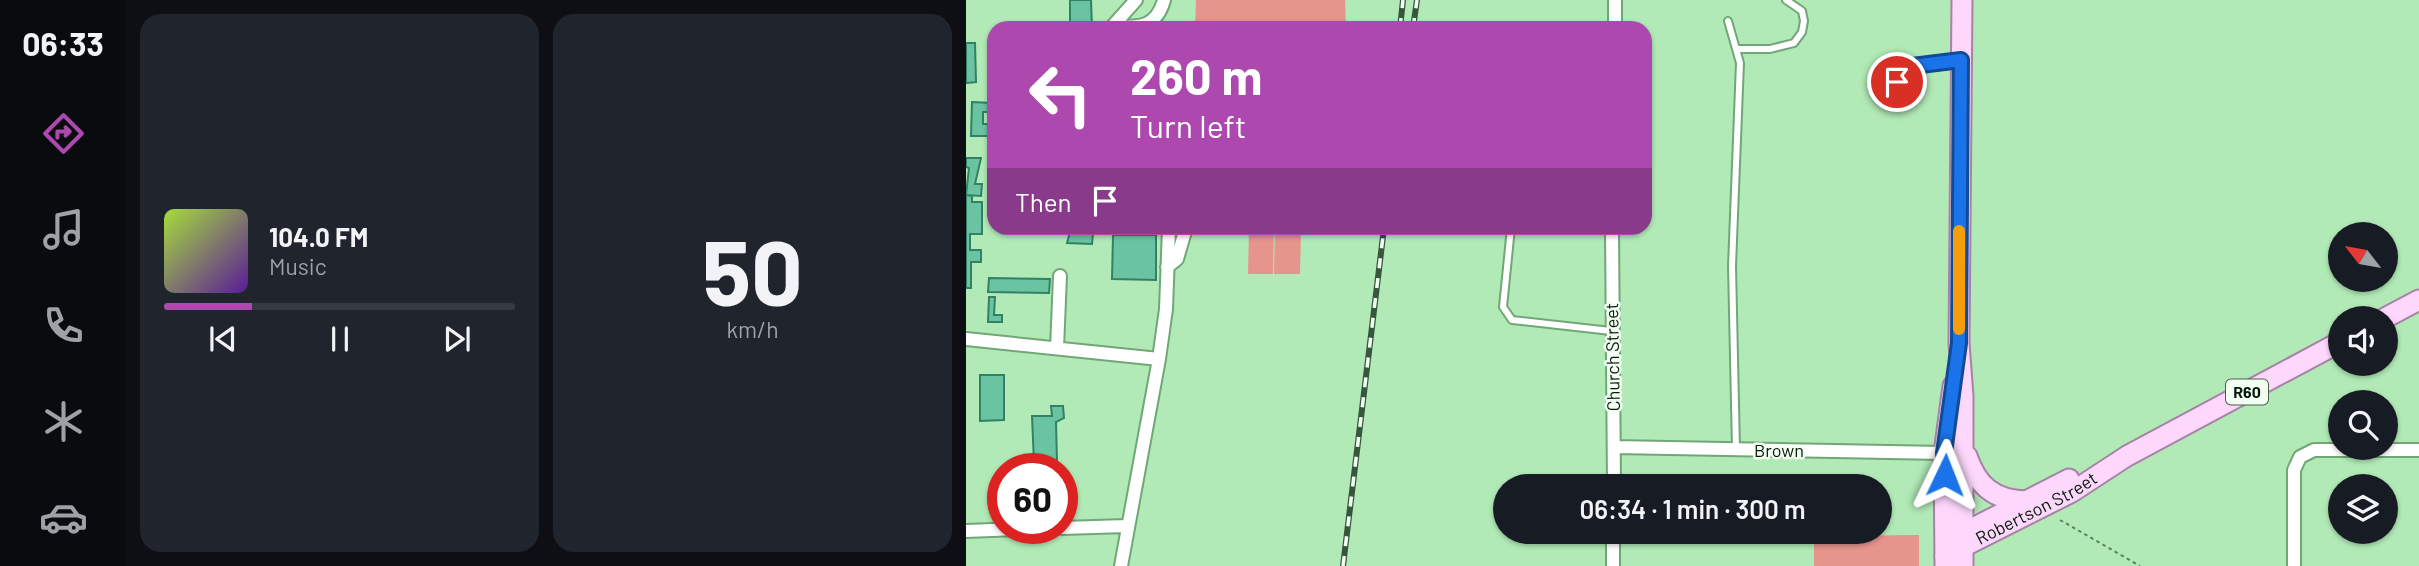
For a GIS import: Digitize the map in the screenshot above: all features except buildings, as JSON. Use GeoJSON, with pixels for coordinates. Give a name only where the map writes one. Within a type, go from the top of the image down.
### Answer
{"type":"FeatureCollection","features":[{"type":"Feature","properties":{"kind":"main road"},"geometry":{"type":"LineString","coordinates":[[1954,551],[1964,449],[1959,343],[1962,0]]}},
{"type":"Feature","properties":{"kind":"main road"},"geometry":{"type":"LineString","coordinates":[[2398,311],[2419,300]]}},
{"type":"Feature","properties":{"kind":"main road"},"geometry":{"type":"LineString","coordinates":[[1954,551],[1944,453],[1959,343]]}},
{"type":"Feature","properties":{"kind":"main road","name":"Robertson Street"},"geometry":{"type":"LineString","coordinates":[[1954,551],[2072,492],[2127,456],[2328,348]]}},
{"type":"Feature","properties":{"kind":"main road"},"geometry":{"type":"LineString","coordinates":[[1964,449],[1975,477],[1986,489],[2005,499],[2025,501]]}},
{"type":"Feature","properties":{"kind":"main road","name":"Robertson Street"},"geometry":{"type":"LineString","coordinates":[[1954,551],[2025,501],[2079,474],[2127,456]]}},
{"type":"Feature","properties":{"kind":"street"},"geometry":{"type":"LineString","coordinates":[[1118,21],[1136,0]]}},
{"type":"Feature","properties":{"kind":"street"},"geometry":{"type":"LineString","coordinates":[[1154,21],[1164,0]]}},
{"type":"Feature","properties":{"kind":"street"},"geometry":{"type":"LineString","coordinates":[[1615,0],[1615,21]]}},
{"type":"Feature","properties":{"kind":"street"},"geometry":{"type":"LineString","coordinates":[[1121,566],[1145,448],[1159,359],[1169,235]]}},
{"type":"Feature","properties":{"kind":"street"},"geometry":{"type":"LineString","coordinates":[[1167,267],[1177,259],[1184,235]]}},
{"type":"Feature","properties":{"kind":"street","name":"Church Street"},"geometry":{"type":"LineString","coordinates":[[1612,235],[1614,474]]}},
{"type":"Feature","properties":{"kind":"street"},"geometry":{"type":"LineString","coordinates":[[1056,348],[1060,276]]}},
{"type":"Feature","properties":{"kind":"street"},"geometry":{"type":"LineString","coordinates":[[966,339],[1159,359]]}},
{"type":"Feature","properties":{"kind":"street","name":"Brown"},"geometry":{"type":"LineString","coordinates":[[1614,447],[1944,453]]}},
{"type":"Feature","properties":{"kind":"street"},"geometry":{"type":"LineString","coordinates":[[2294,566],[2294,470],[2300,457],[2314,450],[2419,450]]}},
{"type":"Feature","properties":{"kind":"street"},"geometry":{"type":"LineString","coordinates":[[1078,528],[1127,526]]}},
{"type":"Feature","properties":{"kind":"street"},"geometry":{"type":"LineString","coordinates":[[966,531],[987,530]]}},
{"type":"Feature","properties":{"kind":"street"},"geometry":{"type":"LineString","coordinates":[[1613,566],[1614,544]]}},
{"type":"Feature","properties":{"kind":"lane"},"geometry":{"type":"LineString","coordinates":[[1737,50],[1770,49],[1794,43],[1802,32],[1804,21],[1802,11],[1786,0]]}},
{"type":"Feature","properties":{"kind":"lane"},"geometry":{"type":"LineString","coordinates":[[1728,21],[1737,50],[1740,112],[1732,266],[1736,451]]}},
{"type":"Feature","properties":{"kind":"lane"},"geometry":{"type":"LineString","coordinates":[[1892,93],[1903,73],[1912,66],[1961,60]]}},
{"type":"Feature","properties":{"kind":"lane"},"geometry":{"type":"LineString","coordinates":[[1510,235],[1503,307],[1512,320],[1611,331]]}},
{"type":"Feature","properties":{"kind":"path"},"geometry":{"type":"LineString","coordinates":[[2060,520],[2140,566]]}},
{"type":"Feature","properties":{"kind":"shaded area"},"geometry":{"type":"Polygon","coordinates":[[[1196,0],[1345,0],[1346,21],[1195,21],[1196,0]]]}},
{"type":"Feature","properties":{"kind":"shaded area"},"geometry":{"type":"Polygon","coordinates":[[[1249,235],[1274,235],[1273,274],[1248,274],[1249,235]]]}},
{"type":"Feature","properties":{"kind":"shaded area"},"geometry":{"type":"Polygon","coordinates":[[[1275,235],[1301,235],[1300,274],[1274,274],[1275,235]]]}},
{"type":"Feature","properties":{"kind":"shaded area"},"geometry":{"type":"Polygon","coordinates":[[[1892,535],[1919,535],[1919,566],[1814,566],[1814,544],[1892,544],[1892,535]]]}},
{"type":"Feature","properties":{"kind":"railway"},"geometry":{"type":"LineString","coordinates":[[1401,21],[1403,0]]}},
{"type":"Feature","properties":{"kind":"railway"},"geometry":{"type":"LineString","coordinates":[[1414,21],[1417,0]]}},
{"type":"Feature","properties":{"kind":"railway"},"geometry":{"type":"LineString","coordinates":[[1343,566],[1383,235]]}},
{"type":"Feature","properties":{"kind":"slow traffic"},"geometry":{"type":"LineString","coordinates":[[1959,231],[1959,329]]}},
{"type":"Feature","properties":{"kind":"route"},"geometry":{"type":"LineString","coordinates":[[1897,82],[1912,66],[1961,60],[1959,343],[1944,453],[1945,475]]}}]}
